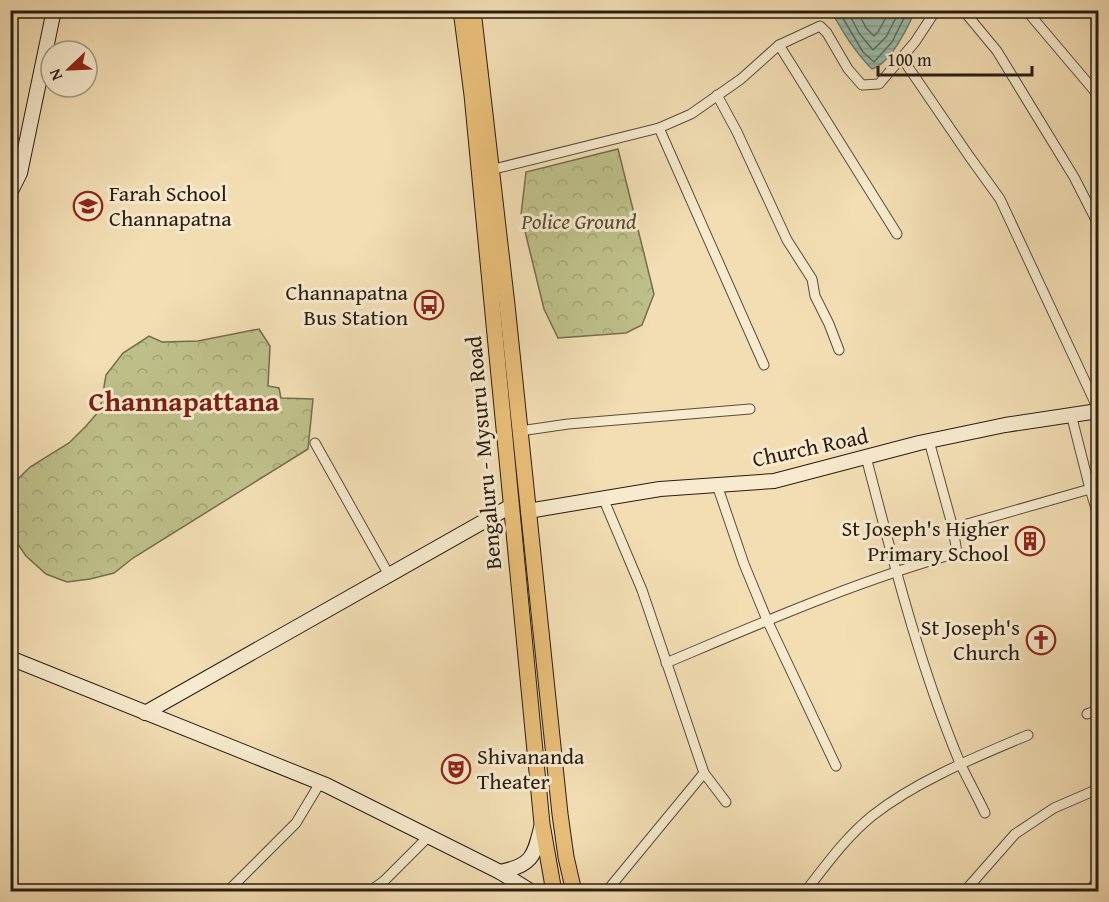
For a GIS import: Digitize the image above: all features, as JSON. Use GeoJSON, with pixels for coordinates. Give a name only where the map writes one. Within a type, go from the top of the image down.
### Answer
{"type":"FeatureCollection","features":[{"type":"Feature","properties":{"kind":"main road","name":"Bengaluru - Mysuru Road"},"geometry":{"type":"LineString","coordinates":[[460,10],[516,388],[560,814],[574,891]]}},
{"type":"Feature","properties":{"kind":"main road","name":"Bengaluru - Mysuru Road"},"geometry":{"type":"LineString","coordinates":[[473,10],[490,148],[489,201],[500,390],[542,824],[554,891]]}},
{"type":"Feature","properties":{"kind":"street"},"geometry":{"type":"LineString","coordinates":[[10,192],[20,173],[54,10]]}},
{"type":"Feature","properties":{"kind":"street"},"geometry":{"type":"LineString","coordinates":[[490,170],[659,128],[685,117],[741,79],[779,45],[820,26],[827,33],[848,69],[862,85],[879,84],[902,58],[936,10]]}},
{"type":"Feature","properties":{"kind":"street"},"geometry":{"type":"LineString","coordinates":[[963,10],[997,51],[1069,168],[1098,224]]}},
{"type":"Feature","properties":{"kind":"street"},"geometry":{"type":"LineString","coordinates":[[1026,10],[1095,83],[1098,95]]}},
{"type":"Feature","properties":{"kind":"street"},"geometry":{"type":"LineString","coordinates":[[779,45],[897,234]]}},
{"type":"Feature","properties":{"kind":"street"},"geometry":{"type":"LineString","coordinates":[[902,58],[1000,199],[1098,410]]}},
{"type":"Feature","properties":{"kind":"street"},"geometry":{"type":"LineString","coordinates":[[717,95],[737,132],[787,240],[812,279],[815,296],[839,350]]}},
{"type":"Feature","properties":{"kind":"street"},"geometry":{"type":"LineString","coordinates":[[659,128],[764,365]]}},
{"type":"Feature","properties":{"kind":"street"},"geometry":{"type":"LineString","coordinates":[[500,390],[516,388]]}},
{"type":"Feature","properties":{"kind":"street"},"geometry":{"type":"LineString","coordinates":[[520,431],[568,424],[750,409]]}},
{"type":"Feature","properties":{"kind":"street","name":"Church Road"},"geometry":{"type":"LineString","coordinates":[[528,511],[660,489],[774,481],[929,441],[1098,410]]}},
{"type":"Feature","properties":{"kind":"street"},"geometry":{"type":"LineString","coordinates":[[1071,414],[1094,487],[1098,515]]}},
{"type":"Feature","properties":{"kind":"street"},"geometry":{"type":"LineString","coordinates":[[666,663],[767,620],[896,571],[957,553],[953,528],[929,441]]}},
{"type":"Feature","properties":{"kind":"street"},"geometry":{"type":"LineString","coordinates":[[315,443],[388,575]]}},
{"type":"Feature","properties":{"kind":"street"},"geometry":{"type":"LineString","coordinates":[[866,457],[896,571],[929,676],[960,763],[985,813]]}},
{"type":"Feature","properties":{"kind":"street"},"geometry":{"type":"LineString","coordinates":[[717,485],[744,564],[767,620],[836,766]]}},
{"type":"Feature","properties":{"kind":"street"},"geometry":{"type":"LineString","coordinates":[[953,528],[1094,487]]}},
{"type":"Feature","properties":{"kind":"street"},"geometry":{"type":"LineString","coordinates":[[603,498],[642,590],[704,773],[726,802]]}},
{"type":"Feature","properties":{"kind":"street"},"geometry":{"type":"LineString","coordinates":[[145,713],[511,506]]}},
{"type":"Feature","properties":{"kind":"street"},"geometry":{"type":"LineString","coordinates":[[10,658],[320,783],[500,872],[532,891]]}},
{"type":"Feature","properties":{"kind":"street"},"geometry":{"type":"LineString","coordinates":[[1087,714],[1098,710]]}},
{"type":"Feature","properties":{"kind":"street"},"geometry":{"type":"LineString","coordinates":[[805,891],[843,844],[873,816],[900,797],[960,763],[1028,735]]}},
{"type":"Feature","properties":{"kind":"street"},"geometry":{"type":"LineString","coordinates":[[606,891],[704,773]]}},
{"type":"Feature","properties":{"kind":"street"},"geometry":{"type":"LineString","coordinates":[[227,891],[296,823],[320,783]]}},
{"type":"Feature","properties":{"kind":"street"},"geometry":{"type":"LineString","coordinates":[[964,891],[1015,834],[1054,808],[1098,789]]}},
{"type":"Feature","properties":{"kind":"street"},"geometry":{"type":"LineString","coordinates":[[500,872],[519,868],[528,860],[535,851],[542,824]]}},
{"type":"Feature","properties":{"kind":"street"},"geometry":{"type":"LineString","coordinates":[[369,891],[384,881],[429,836]]}},
{"type":"Feature","properties":{"kind":"street"},"geometry":{"type":"LineString","coordinates":[[1088,891],[1098,881]]}},
{"type":"Feature","properties":{"kind":"green space","name":"Police Ground"},"geometry":{"type":"Polygon","coordinates":[[[618,149],[654,294],[642,325],[626,333],[558,338],[544,309],[521,215],[526,172],[618,149]]]}},
{"type":"Feature","properties":{"kind":"green space"},"geometry":{"type":"Polygon","coordinates":[[[259,329],[270,346],[268,386],[279,388],[281,398],[313,399],[308,449],[133,558],[114,573],[67,582],[46,574],[26,556],[13,537],[11,529],[11,491],[14,483],[30,467],[69,443],[100,410],[106,375],[123,353],[149,336],[162,342],[198,341],[259,329]]]}},
{"type":"Feature","properties":{"kind":"water"},"geometry":{"type":"Polygon","coordinates":[[[831,11],[915,11],[892,53],[879,66],[872,69],[844,34],[831,11]]]}},
{"type":"Feature","properties":{"kind":"place","name":"Farah School Channapatna"},"geometry":{"type":"Point","coordinates":[88,206]}},
{"type":"Feature","properties":{"kind":"place","name":"Channapatna Bus Station"},"geometry":{"type":"Point","coordinates":[429,305]}},
{"type":"Feature","properties":{"kind":"place","name":"St Joseph's Higher Primary School"},"geometry":{"type":"Point","coordinates":[1030,541]}},
{"type":"Feature","properties":{"kind":"place","name":"St Joseph's Church"},"geometry":{"type":"Point","coordinates":[1041,640]}},
{"type":"Feature","properties":{"kind":"place","name":"Shivananda Theater"},"geometry":{"type":"Point","coordinates":[456,769]}},
{"type":"Feature","properties":{"kind":"district","name":"Channapattana"},"geometry":{"type":"Point","coordinates":[184,400]}}]}
